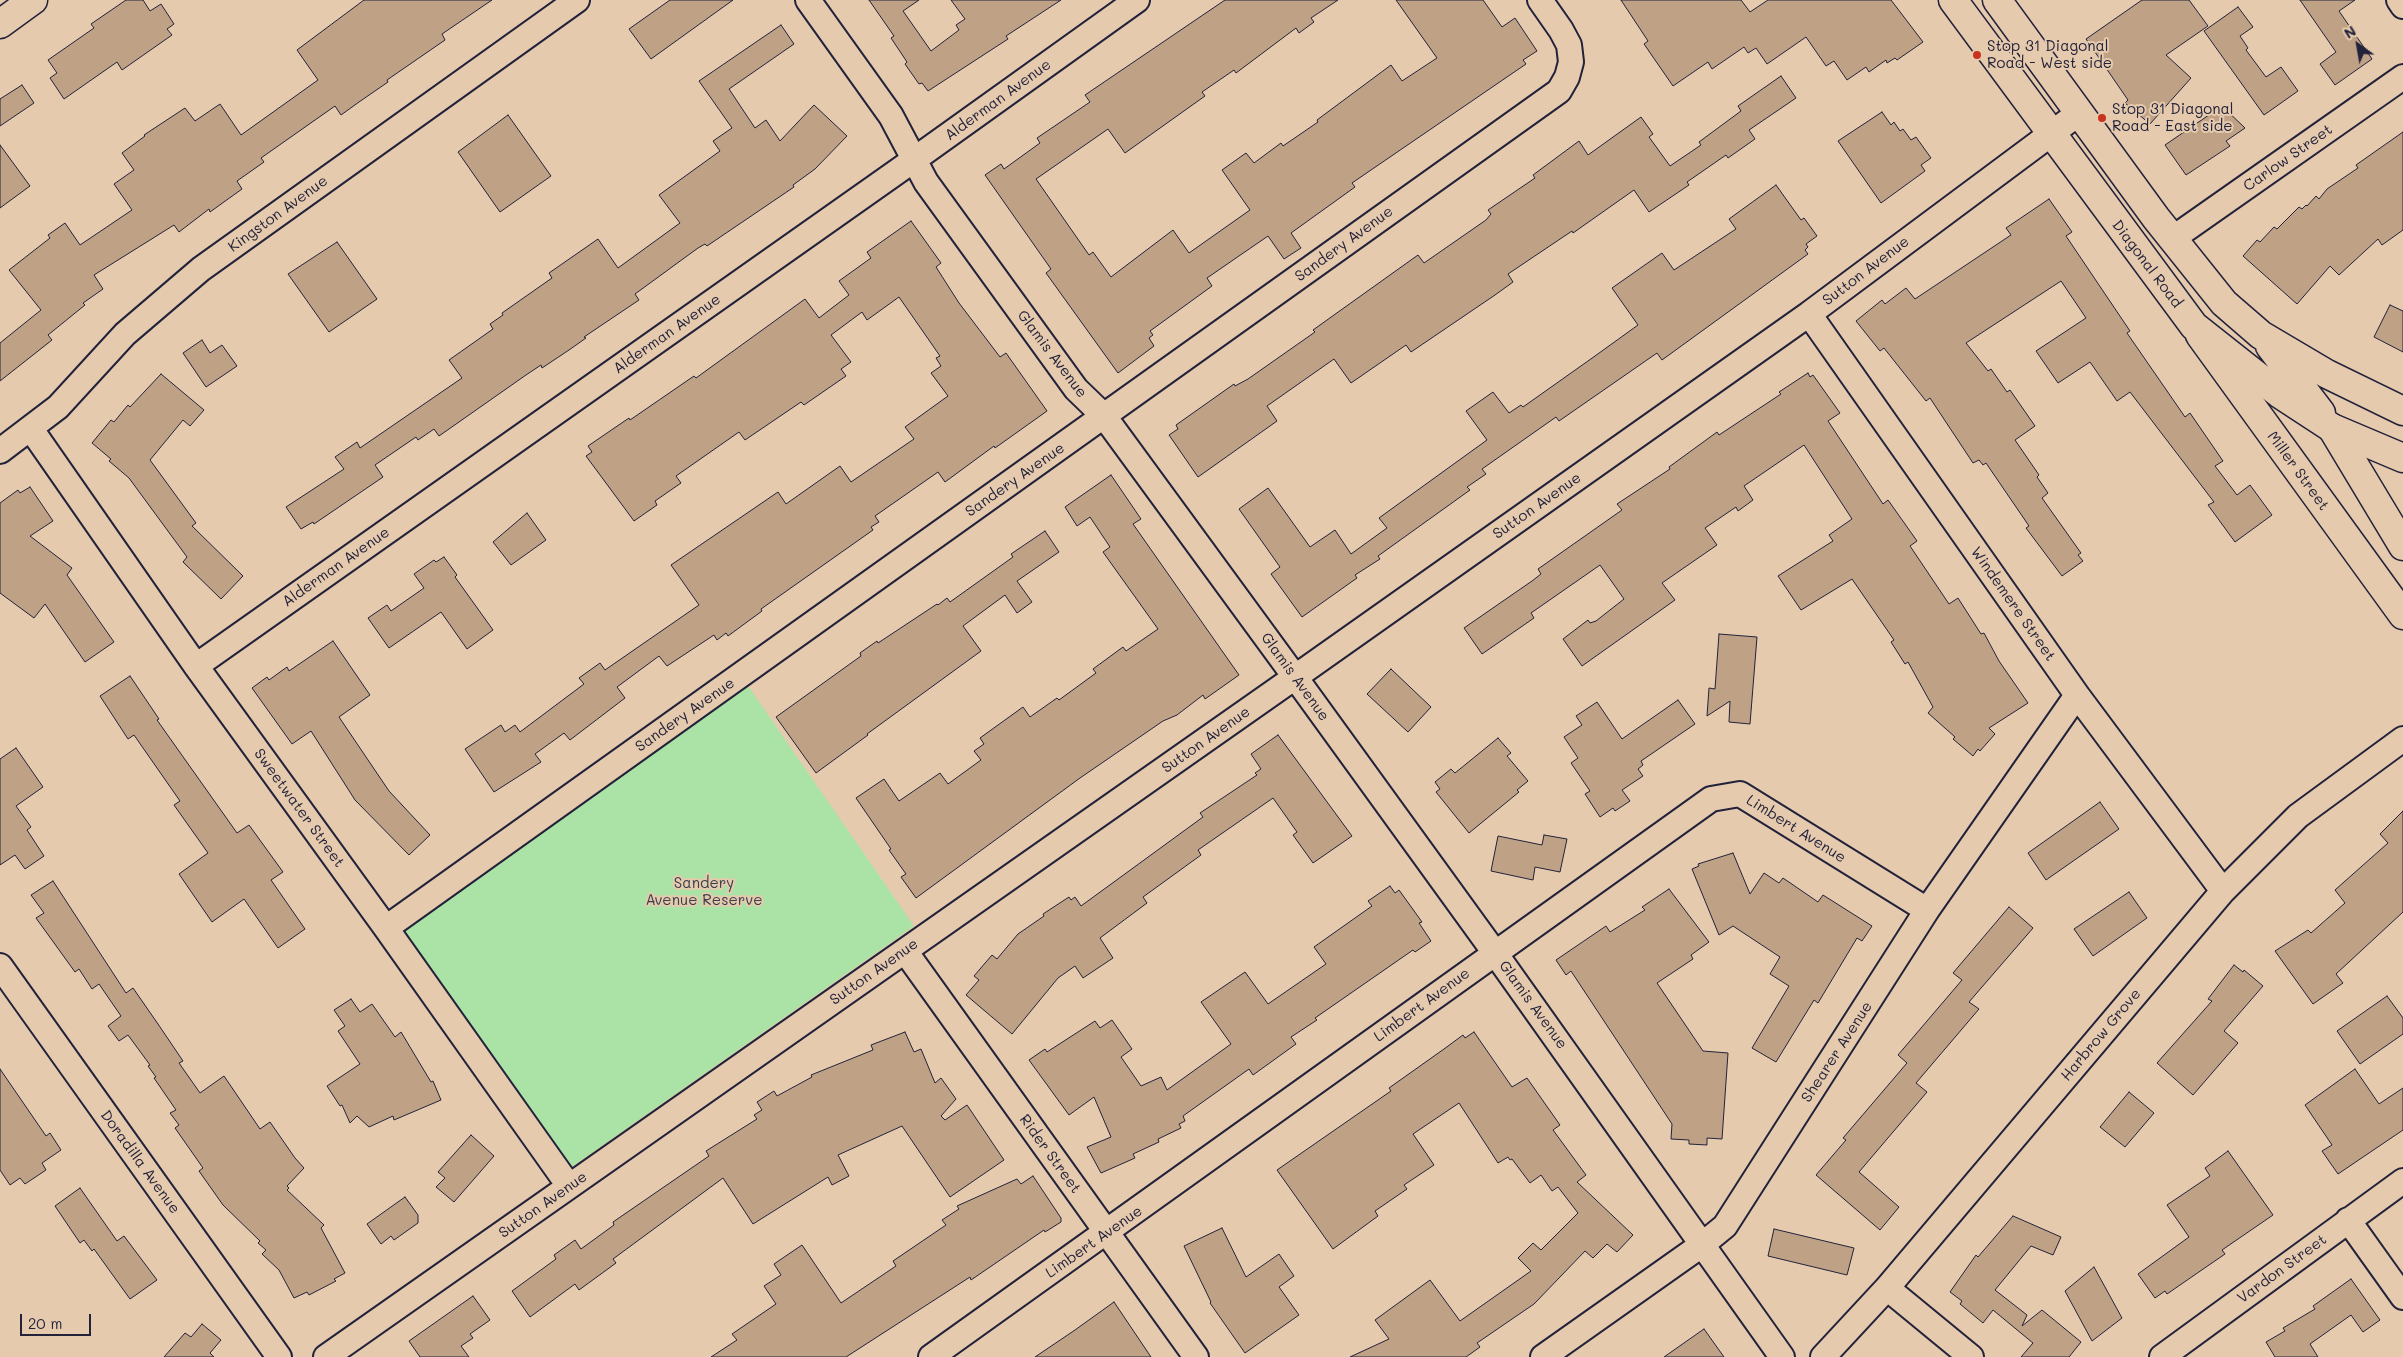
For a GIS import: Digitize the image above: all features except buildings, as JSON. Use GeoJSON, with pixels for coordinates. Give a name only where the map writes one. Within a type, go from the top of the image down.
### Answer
{"type":"FeatureCollection","features":[{"type":"Feature","properties":{"kind":"main road"},"geometry":{"type":"LineString","coordinates":[[0,24],[34,0]]}},
{"type":"Feature","properties":{"kind":"main road","name":"Diagonal Road"},"geometry":{"type":"LineString","coordinates":[[1954,0],[2050,134],[2194,326],[2273,389],[2332,428],[2403,458]]}},
{"type":"Feature","properties":{"kind":"main road"},"geometry":{"type":"LineString","coordinates":[[1997,0],[2172,239],[2224,303],[2262,335],[2327,374],[2403,411]]}},
{"type":"Feature","properties":{"kind":"main road","name":"Miller Street"},"geometry":{"type":"LineString","coordinates":[[2194,326],[2403,615]]}},
{"type":"Feature","properties":{"kind":"main road"},"geometry":{"type":"LineString","coordinates":[[2262,335],[2332,428],[2403,546]]}},
{"type":"Feature","properties":{"kind":"street","name":"Kingston Avenue"},"geometry":{"type":"LineString","coordinates":[[0,451],[58,407],[125,334],[201,269],[577,0]]}},
{"type":"Feature","properties":{"kind":"street","name":"Glamis Avenue"},"geometry":{"type":"LineString","coordinates":[[808,0],[891,116],[926,182],[1076,389],[1104,416],[1295,677],[1495,953],[1782,1357]]}},
{"type":"Feature","properties":{"kind":"street","name":"Alderman Avenue"},"geometry":{"type":"LineString","coordinates":[[196,666],[915,159],[1137,0]]}},
{"type":"Feature","properties":{"kind":"street","name":"Sandery Avenue"},"geometry":{"type":"LineString","coordinates":[[386,928],[1559,91],[1567,77],[1571,62],[1569,45],[1562,30],[1540,0]]}},
{"type":"Feature","properties":{"kind":"street"},"geometry":{"type":"LineString","coordinates":[[2399,0],[2403,6]]}},
{"type":"Feature","properties":{"kind":"street","name":"Carlow Street"},"geometry":{"type":"LineString","coordinates":[[2172,239],[2403,77]]}},
{"type":"Feature","properties":{"kind":"street","name":"Sutton Avenue"},"geometry":{"type":"LineString","coordinates":[[341,1353],[569,1186],[1295,677],[1808,314],[2079,113]]}},
{"type":"Feature","properties":{"kind":"street","name":"Windemere Street"},"geometry":{"type":"LineString","coordinates":[[1808,314],[2077,695],[2223,891]]}},
{"type":"Feature","properties":{"kind":"street","name":"Sweetwater Street"},"geometry":{"type":"LineString","coordinates":[[31,429],[196,666],[386,928],[569,1186]]}},
{"type":"Feature","properties":{"kind":"street","name":"Shearer Avenue"},"geometry":{"type":"LineString","coordinates":[[1543,1357],[1726,1226],[1927,910],[2077,695]]}},
{"type":"Feature","properties":{"kind":"street","name":"Harbrow Grove"},"geometry":{"type":"LineString","coordinates":[[1823,1357],[1887,1288],[2223,891],[2298,816],[2403,739]]}},
{"type":"Feature","properties":{"kind":"street","name":"Limbert Avenue"},"geometry":{"type":"LineString","coordinates":[[931,1357],[1107,1233],[1711,799],[1740,794],[1927,910]]}},
{"type":"Feature","properties":{"kind":"street","name":"Rider Street"},"geometry":{"type":"LineString","coordinates":[[905,951],[1196,1357]]}},
{"type":"Feature","properties":{"kind":"street","name":"Doradilla Avenue"},"geometry":{"type":"LineString","coordinates":[[0,966],[279,1357]]}},
{"type":"Feature","properties":{"kind":"street","name":"Vardon Street"},"geometry":{"type":"LineString","coordinates":[[2162,1357],[2403,1181]]}},
{"type":"Feature","properties":{"kind":"street"},"geometry":{"type":"LineString","coordinates":[[2348,1220],[2403,1297]]}},
{"type":"Feature","properties":{"kind":"street"},"geometry":{"type":"LineString","coordinates":[[1887,1288],[1971,1357]]}},
{"type":"Feature","properties":{"kind":"green space","name":"Sandery Avenue Reserve"},"geometry":{"type":"Polygon","coordinates":[[[744,680],[914,926],[566,1171],[394,930],[744,680]]]}},
{"type":"Feature","properties":{"kind":"place","name":"Stop 31 Diagonal Road - West side"},"geometry":{"type":"Point","coordinates":[1977,55]}},
{"type":"Feature","properties":{"kind":"place","name":"Stop 31 Diagonal Road - East side"},"geometry":{"type":"Point","coordinates":[2102,118]}}]}
